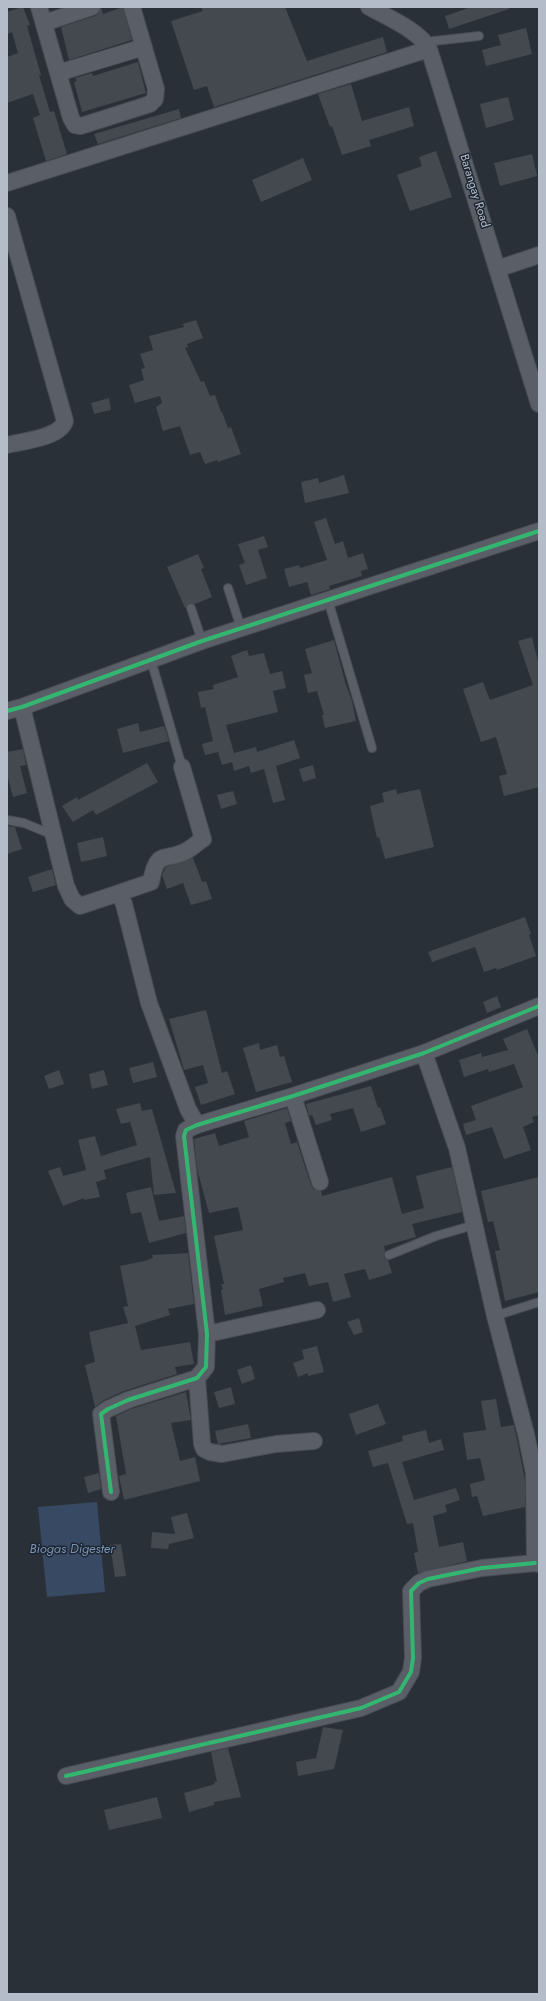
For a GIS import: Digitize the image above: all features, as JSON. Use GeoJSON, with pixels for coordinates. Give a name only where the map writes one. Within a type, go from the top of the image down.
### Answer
{"type":"FeatureCollection","features":[{"type":"Feature","properties":{"kind":"street"},"geometry":{"type":"LineString","coordinates":[[39,7],[71,118],[75,125],[81,126],[150,104],[155,98],[156,89],[132,7]]}},
{"type":"Feature","properties":{"kind":"street"},"geometry":{"type":"LineString","coordinates":[[44,23],[92,7]]}},
{"type":"Feature","properties":{"kind":"street"},"geometry":{"type":"LineString","coordinates":[[369,7],[427,45]]}},
{"type":"Feature","properties":{"kind":"street"},"geometry":{"type":"LineString","coordinates":[[7,184],[427,45]]}},
{"type":"Feature","properties":{"kind":"street","name":"Barangay Road"},"geometry":{"type":"LineString","coordinates":[[427,45],[539,404]]}},
{"type":"Feature","properties":{"kind":"street"},"geometry":{"type":"LineString","coordinates":[[58,74],[144,47]]}},
{"type":"Feature","properties":{"kind":"street"},"geometry":{"type":"LineString","coordinates":[[7,216],[65,421],[63,427],[56,433],[7,445]]}},
{"type":"Feature","properties":{"kind":"street"},"geometry":{"type":"LineString","coordinates":[[497,269],[539,255]]}},
{"type":"Feature","properties":{"kind":"street"},"geometry":{"type":"LineString","coordinates":[[7,711],[22,707],[242,628],[539,531]]}},
{"type":"Feature","properties":{"kind":"street"},"geometry":{"type":"LineString","coordinates":[[22,707],[66,886],[72,899],[80,906],[151,882],[154,868],[161,858],[187,851],[203,839],[182,767]]}},
{"type":"Feature","properties":{"kind":"street"},"geometry":{"type":"LineString","coordinates":[[119,893],[124,904],[148,1003],[188,1109],[197,1125]]}},
{"type":"Feature","properties":{"kind":"street"},"geometry":{"type":"LineString","coordinates":[[111,1492],[101,1414],[108,1409],[128,1400],[197,1378],[206,1367],[207,1334],[184,1136],[186,1130],[197,1125],[293,1096],[424,1053],[539,1006]]}},
{"type":"Feature","properties":{"kind":"street"},"geometry":{"type":"LineString","coordinates":[[66,1776],[361,1708],[399,1692],[411,1672],[413,1658],[411,1591],[419,1583],[428,1579],[482,1568],[537,1564],[534,1473],[526,1434],[495,1316],[457,1148],[424,1053]]}},
{"type":"Feature","properties":{"kind":"street"},"geometry":{"type":"LineString","coordinates":[[293,1096],[320,1182]]}},
{"type":"Feature","properties":{"kind":"street"},"geometry":{"type":"LineString","coordinates":[[207,1334],[317,1310]]}},
{"type":"Feature","properties":{"kind":"street"},"geometry":{"type":"LineString","coordinates":[[197,1378],[202,1444],[204,1449],[210,1452],[222,1454],[276,1444],[314,1440]]}},
{"type":"Feature","properties":{"kind":"lane"},"geometry":{"type":"LineString","coordinates":[[427,45],[479,36]]}},
{"type":"Feature","properties":{"kind":"lane"},"geometry":{"type":"LineString","coordinates":[[228,588],[242,628]]}},
{"type":"Feature","properties":{"kind":"lane"},"geometry":{"type":"LineString","coordinates":[[328,600],[372,748]]}},
{"type":"Feature","properties":{"kind":"lane"},"geometry":{"type":"LineString","coordinates":[[191,608],[202,642]]}},
{"type":"Feature","properties":{"kind":"lane"},"geometry":{"type":"LineString","coordinates":[[151,660],[182,767]]}},
{"type":"Feature","properties":{"kind":"lane"},"geometry":{"type":"LineString","coordinates":[[7,820],[24,823],[54,836]]}},
{"type":"Feature","properties":{"kind":"lane"},"geometry":{"type":"LineString","coordinates":[[389,1256],[436,1236],[474,1225]]}},
{"type":"Feature","properties":{"kind":"lane"},"geometry":{"type":"LineString","coordinates":[[495,1316],[539,1302]]}},
{"type":"Feature","properties":{"kind":"water","name":"Biogas Digester"},"geometry":{"type":"Polygon","coordinates":[[[97,1502],[105,1592],[47,1597],[38,1507],[97,1502]]]}},
{"type":"Feature","properties":{"kind":"building"},"geometry":{"type":"Polygon","coordinates":[[[23,7],[30,25],[27,26],[50,112],[54,111],[67,154],[46,161],[33,118],[40,115],[33,94],[7,103],[7,57],[18,53],[12,32],[7,34],[7,12],[23,7]]]}},
{"type":"Feature","properties":{"kind":"building"},"geometry":{"type":"Polygon","coordinates":[[[101,7],[103,14],[123,7],[132,40],[69,60],[61,27],[95,16],[99,13],[101,7]]]}},
{"type":"Feature","properties":{"kind":"building"},"geometry":{"type":"Polygon","coordinates":[[[201,7],[285,7],[307,61],[383,37],[387,52],[214,107],[207,86],[194,90],[171,21],[203,11],[201,7]]]}},
{"type":"Feature","properties":{"kind":"building"},"geometry":{"type":"Polygon","coordinates":[[[471,7],[509,7],[509,9],[449,29],[445,16],[471,7]]]}},
{"type":"Feature","properties":{"kind":"building"},"geometry":{"type":"Polygon","coordinates":[[[526,28],[532,54],[486,66],[482,50],[501,45],[498,35],[526,28]]]}},
{"type":"Feature","properties":{"kind":"building"},"geometry":{"type":"Polygon","coordinates":[[[138,62],[146,93],[82,112],[74,82],[77,81],[75,78],[92,73],[93,76],[138,62]]]}},
{"type":"Feature","properties":{"kind":"building"},"geometry":{"type":"Polygon","coordinates":[[[351,84],[362,121],[409,107],[414,126],[369,140],[371,146],[342,155],[332,126],[330,127],[318,94],[351,84]]]}},
{"type":"Feature","properties":{"kind":"building"},"geometry":{"type":"Polygon","coordinates":[[[508,97],[514,120],[486,128],[480,104],[508,97]]]}},
{"type":"Feature","properties":{"kind":"building"},"geometry":{"type":"Polygon","coordinates":[[[179,109],[181,118],[98,144],[94,134],[179,109]]]}},
{"type":"Feature","properties":{"kind":"building"},"geometry":{"type":"Polygon","coordinates":[[[436,151],[452,197],[410,211],[397,175],[422,166],[419,157],[436,151]]]}},
{"type":"Feature","properties":{"kind":"building"},"geometry":{"type":"Polygon","coordinates":[[[532,154],[537,176],[500,186],[494,163],[532,154]]]}},
{"type":"Feature","properties":{"kind":"building"},"geometry":{"type":"Polygon","coordinates":[[[303,158],[312,180],[261,202],[252,180],[303,158]]]}},
{"type":"Feature","properties":{"kind":"building"},"geometry":{"type":"Polygon","coordinates":[[[196,320],[203,338],[187,344],[188,347],[185,348],[201,382],[204,381],[210,396],[215,395],[228,428],[231,427],[241,454],[218,462],[217,460],[205,464],[200,452],[190,455],[180,426],[163,431],[156,407],[162,403],[160,396],[135,403],[129,385],[144,380],[141,369],[145,368],[140,354],[153,350],[149,336],[184,327],[183,324],[196,320]]]}},
{"type":"Feature","properties":{"kind":"building"},"geometry":{"type":"Polygon","coordinates":[[[109,398],[111,410],[94,414],[91,403],[109,398]]]}},
{"type":"Feature","properties":{"kind":"building"},"geometry":{"type":"Polygon","coordinates":[[[344,475],[349,493],[305,503],[301,482],[318,478],[319,483],[344,475]]]}},
{"type":"Feature","properties":{"kind":"building"},"geometry":{"type":"Polygon","coordinates":[[[326,518],[335,544],[343,541],[348,558],[363,553],[368,569],[361,571],[362,576],[329,586],[330,589],[311,595],[307,582],[289,587],[284,569],[299,565],[300,568],[327,560],[314,522],[326,518]]]}},
{"type":"Feature","properties":{"kind":"building"},"geometry":{"type":"Polygon","coordinates":[[[264,536],[268,547],[258,550],[267,578],[246,585],[239,565],[245,563],[238,544],[264,536]]]}},
{"type":"Feature","properties":{"kind":"building"},"geometry":{"type":"Polygon","coordinates":[[[198,554],[204,568],[201,569],[212,597],[195,604],[189,603],[185,608],[167,567],[198,554]]]}},
{"type":"Feature","properties":{"kind":"building"},"geometry":{"type":"Polygon","coordinates":[[[532,637],[539,666],[539,787],[504,796],[499,776],[507,774],[496,737],[481,742],[463,689],[483,682],[490,700],[533,685],[518,641],[532,637]]]}},
{"type":"Feature","properties":{"kind":"building"},"geometry":{"type":"Polygon","coordinates":[[[334,640],[346,685],[352,701],[356,721],[325,728],[322,715],[324,715],[317,691],[308,693],[304,675],[312,673],[305,649],[334,640]]]}},
{"type":"Feature","properties":{"kind":"building"},"geometry":{"type":"Polygon","coordinates":[[[247,650],[249,656],[264,653],[270,674],[282,671],[286,688],[273,691],[278,712],[226,725],[234,753],[256,747],[257,752],[294,740],[300,758],[276,766],[285,800],[273,803],[264,769],[251,773],[249,766],[234,771],[232,762],[222,765],[218,752],[205,755],[202,744],[213,741],[205,707],[201,708],[198,692],[214,689],[213,685],[238,677],[231,656],[247,650]]]}},
{"type":"Feature","properties":{"kind":"building"},"geometry":{"type":"Polygon","coordinates":[[[138,723],[140,732],[164,726],[169,741],[123,753],[117,729],[138,723]]]}},
{"type":"Feature","properties":{"kind":"building"},"geometry":{"type":"Polygon","coordinates":[[[23,749],[26,765],[20,766],[27,793],[13,797],[7,774],[7,752],[23,749]]]}},
{"type":"Feature","properties":{"kind":"building"},"geometry":{"type":"Polygon","coordinates":[[[147,763],[158,782],[96,815],[93,810],[73,822],[62,806],[77,797],[78,800],[147,763]]]}},
{"type":"Feature","properties":{"kind":"building"},"geometry":{"type":"Polygon","coordinates":[[[313,765],[316,778],[303,782],[299,769],[313,765]]]}},
{"type":"Feature","properties":{"kind":"building"},"geometry":{"type":"Polygon","coordinates":[[[396,789],[397,794],[420,789],[434,847],[385,859],[379,837],[377,838],[370,806],[384,802],[382,793],[396,789]]]}},
{"type":"Feature","properties":{"kind":"building"},"geometry":{"type":"Polygon","coordinates":[[[233,791],[237,804],[221,809],[217,795],[233,791]]]}},
{"type":"Feature","properties":{"kind":"building"},"geometry":{"type":"Polygon","coordinates":[[[7,826],[15,827],[22,849],[7,854],[7,826]]]}},
{"type":"Feature","properties":{"kind":"building"},"geometry":{"type":"Polygon","coordinates":[[[103,837],[107,856],[81,862],[77,843],[103,837]]]}},
{"type":"Feature","properties":{"kind":"building"},"geometry":{"type":"Polygon","coordinates":[[[193,858],[202,882],[206,881],[212,899],[191,905],[183,883],[167,889],[162,875],[166,867],[193,858]]]}},
{"type":"Feature","properties":{"kind":"building"},"geometry":{"type":"Polygon","coordinates":[[[52,869],[56,885],[33,892],[28,877],[52,869]]]}},
{"type":"Feature","properties":{"kind":"building"},"geometry":{"type":"Polygon","coordinates":[[[525,917],[536,956],[497,970],[496,968],[484,972],[475,947],[432,962],[428,952],[525,917]]]}},
{"type":"Feature","properties":{"kind":"building"},"geometry":{"type":"Polygon","coordinates":[[[497,996],[501,1007],[487,1013],[483,1002],[497,996]]]}},
{"type":"Feature","properties":{"kind":"building"},"geometry":{"type":"Polygon","coordinates":[[[206,1010],[222,1073],[227,1071],[235,1094],[201,1105],[195,1087],[208,1083],[203,1065],[184,1070],[169,1019],[206,1010]]]}},
{"type":"Feature","properties":{"kind":"building"},"geometry":{"type":"Polygon","coordinates":[[[527,1029],[539,1058],[539,1115],[532,1117],[534,1122],[523,1127],[531,1150],[504,1159],[492,1127],[466,1135],[463,1124],[476,1120],[471,1106],[523,1087],[514,1064],[489,1072],[488,1069],[464,1077],[459,1060],[481,1053],[482,1057],[508,1050],[503,1039],[527,1029]]]}},
{"type":"Feature","properties":{"kind":"building"},"geometry":{"type":"Polygon","coordinates":[[[259,1043],[260,1050],[277,1045],[280,1057],[284,1056],[292,1082],[256,1092],[243,1048],[259,1043]]]}},
{"type":"Feature","properties":{"kind":"building"},"geometry":{"type":"Polygon","coordinates":[[[153,1062],[157,1077],[133,1083],[129,1068],[153,1062]]]}},
{"type":"Feature","properties":{"kind":"building"},"geometry":{"type":"Polygon","coordinates":[[[59,1070],[64,1084],[49,1089],[44,1076],[59,1070]]]}},
{"type":"Feature","properties":{"kind":"building"},"geometry":{"type":"Polygon","coordinates":[[[104,1070],[108,1085],[92,1089],[89,1074],[104,1070]]]}},
{"type":"Feature","properties":{"kind":"building"},"geometry":{"type":"Polygon","coordinates":[[[371,1086],[378,1108],[380,1107],[386,1124],[361,1132],[353,1108],[330,1114],[332,1120],[316,1125],[312,1115],[309,1116],[306,1104],[371,1086]]]}},
{"type":"Feature","properties":{"kind":"building"},"geometry":{"type":"Polygon","coordinates":[[[140,1103],[142,1111],[152,1109],[176,1193],[154,1195],[150,1157],[104,1170],[106,1179],[96,1182],[100,1197],[84,1200],[84,1198],[63,1206],[48,1171],[60,1167],[63,1176],[86,1170],[78,1140],[95,1136],[101,1156],[137,1145],[130,1122],[121,1124],[116,1109],[140,1103]]]}},
{"type":"Feature","properties":{"kind":"building"},"geometry":{"type":"Polygon","coordinates":[[[287,1108],[291,1121],[285,1123],[291,1144],[297,1142],[311,1185],[314,1189],[321,1191],[322,1196],[392,1177],[402,1214],[424,1208],[416,1176],[452,1167],[462,1212],[412,1224],[416,1237],[384,1246],[384,1257],[388,1260],[392,1273],[369,1280],[365,1269],[344,1274],[351,1297],[333,1302],[328,1282],[309,1286],[305,1273],[283,1278],[284,1282],[259,1289],[263,1306],[225,1315],[221,1290],[223,1289],[221,1284],[224,1284],[214,1236],[243,1230],[238,1207],[209,1213],[197,1169],[194,1139],[215,1133],[219,1146],[249,1137],[244,1121],[287,1108]]]}},
{"type":"Feature","properties":{"kind":"building"},"geometry":{"type":"Polygon","coordinates":[[[539,1177],[539,1292],[505,1301],[495,1251],[500,1250],[493,1221],[488,1222],[481,1191],[539,1177]]]}},
{"type":"Feature","properties":{"kind":"building"},"geometry":{"type":"Polygon","coordinates":[[[151,1187],[159,1221],[184,1216],[186,1233],[149,1243],[141,1212],[131,1214],[126,1193],[151,1187]]]}},
{"type":"Feature","properties":{"kind":"building"},"geometry":{"type":"Polygon","coordinates":[[[188,1253],[194,1304],[168,1309],[170,1315],[135,1326],[141,1350],[190,1342],[194,1364],[175,1367],[177,1374],[124,1391],[104,1400],[95,1407],[85,1365],[95,1362],[89,1332],[128,1323],[123,1307],[128,1306],[120,1266],[153,1258],[152,1255],[188,1253]]]}},
{"type":"Feature","properties":{"kind":"building"},"geometry":{"type":"Polygon","coordinates":[[[359,1318],[363,1332],[354,1335],[347,1322],[359,1318]]]}},
{"type":"Feature","properties":{"kind":"building"},"geometry":{"type":"Polygon","coordinates":[[[317,1346],[324,1372],[308,1376],[308,1373],[298,1377],[293,1363],[304,1359],[302,1350],[317,1346]]]}},
{"type":"Feature","properties":{"kind":"building"},"geometry":{"type":"Polygon","coordinates":[[[251,1365],[255,1379],[242,1384],[237,1370],[251,1365]]]}},
{"type":"Feature","properties":{"kind":"building"},"geometry":{"type":"Polygon","coordinates":[[[231,1387],[235,1404],[219,1408],[214,1392],[231,1387]]]}},
{"type":"Feature","properties":{"kind":"building"},"geometry":{"type":"Polygon","coordinates":[[[186,1392],[191,1420],[171,1423],[180,1461],[195,1457],[200,1481],[124,1500],[119,1476],[126,1474],[116,1416],[131,1409],[186,1392]]]}},
{"type":"Feature","properties":{"kind":"building"},"geometry":{"type":"Polygon","coordinates":[[[496,1399],[501,1427],[514,1425],[525,1480],[525,1507],[483,1516],[477,1496],[472,1497],[470,1484],[485,1480],[480,1458],[467,1460],[463,1433],[486,1430],[481,1401],[496,1399]]]}},
{"type":"Feature","properties":{"kind":"building"},"geometry":{"type":"Polygon","coordinates":[[[378,1404],[386,1424],[356,1435],[349,1414],[378,1404]]]}},
{"type":"Feature","properties":{"kind":"building"},"geometry":{"type":"Polygon","coordinates":[[[248,1424],[251,1438],[218,1444],[215,1431],[248,1424]]]}},
{"type":"Feature","properties":{"kind":"building"},"geometry":{"type":"Polygon","coordinates":[[[426,1430],[429,1443],[441,1439],[444,1450],[402,1462],[414,1500],[456,1488],[460,1500],[445,1505],[447,1512],[433,1516],[439,1547],[463,1542],[467,1561],[418,1573],[414,1553],[418,1552],[413,1523],[407,1524],[388,1463],[373,1467],[368,1451],[403,1441],[402,1436],[426,1430]]]}},
{"type":"Feature","properties":{"kind":"building"},"geometry":{"type":"Polygon","coordinates":[[[99,1473],[101,1489],[88,1493],[84,1477],[99,1473]]]}},
{"type":"Feature","properties":{"kind":"building"},"geometry":{"type":"Polygon","coordinates":[[[187,1513],[194,1538],[169,1544],[168,1549],[151,1548],[152,1532],[175,1534],[171,1517],[187,1513]]]}},
{"type":"Feature","properties":{"kind":"building"},"geometry":{"type":"Polygon","coordinates":[[[121,1544],[126,1576],[115,1577],[110,1545],[121,1544]]]}},
{"type":"Feature","properties":{"kind":"building"},"geometry":{"type":"Polygon","coordinates":[[[323,1727],[343,1730],[334,1769],[298,1776],[296,1762],[316,1758],[323,1727]]]}},
{"type":"Feature","properties":{"kind":"building"},"geometry":{"type":"Polygon","coordinates":[[[228,1748],[241,1797],[214,1802],[214,1805],[189,1812],[184,1793],[215,1784],[214,1782],[217,1782],[211,1752],[228,1748]]]}},
{"type":"Feature","properties":{"kind":"building"},"geometry":{"type":"Polygon","coordinates":[[[157,1797],[162,1818],[109,1830],[104,1810],[157,1797]]]}},
{"type":"Feature","properties":{"kind":"cycle path"},"geometry":{"type":"LineString","coordinates":[[7,711],[22,707],[202,641],[539,531]]}},
{"type":"Feature","properties":{"kind":"cycle path"},"geometry":{"type":"LineString","coordinates":[[111,1492],[101,1414],[108,1409],[128,1400],[197,1378],[206,1367],[207,1334],[184,1136],[186,1130],[197,1125],[293,1096],[424,1053],[539,1006]]}},
{"type":"Feature","properties":{"kind":"cycle path"},"geometry":{"type":"LineString","coordinates":[[66,1776],[361,1708],[399,1692],[411,1672],[413,1658],[411,1591],[419,1583],[428,1579],[482,1568],[535,1563]]}}]}
